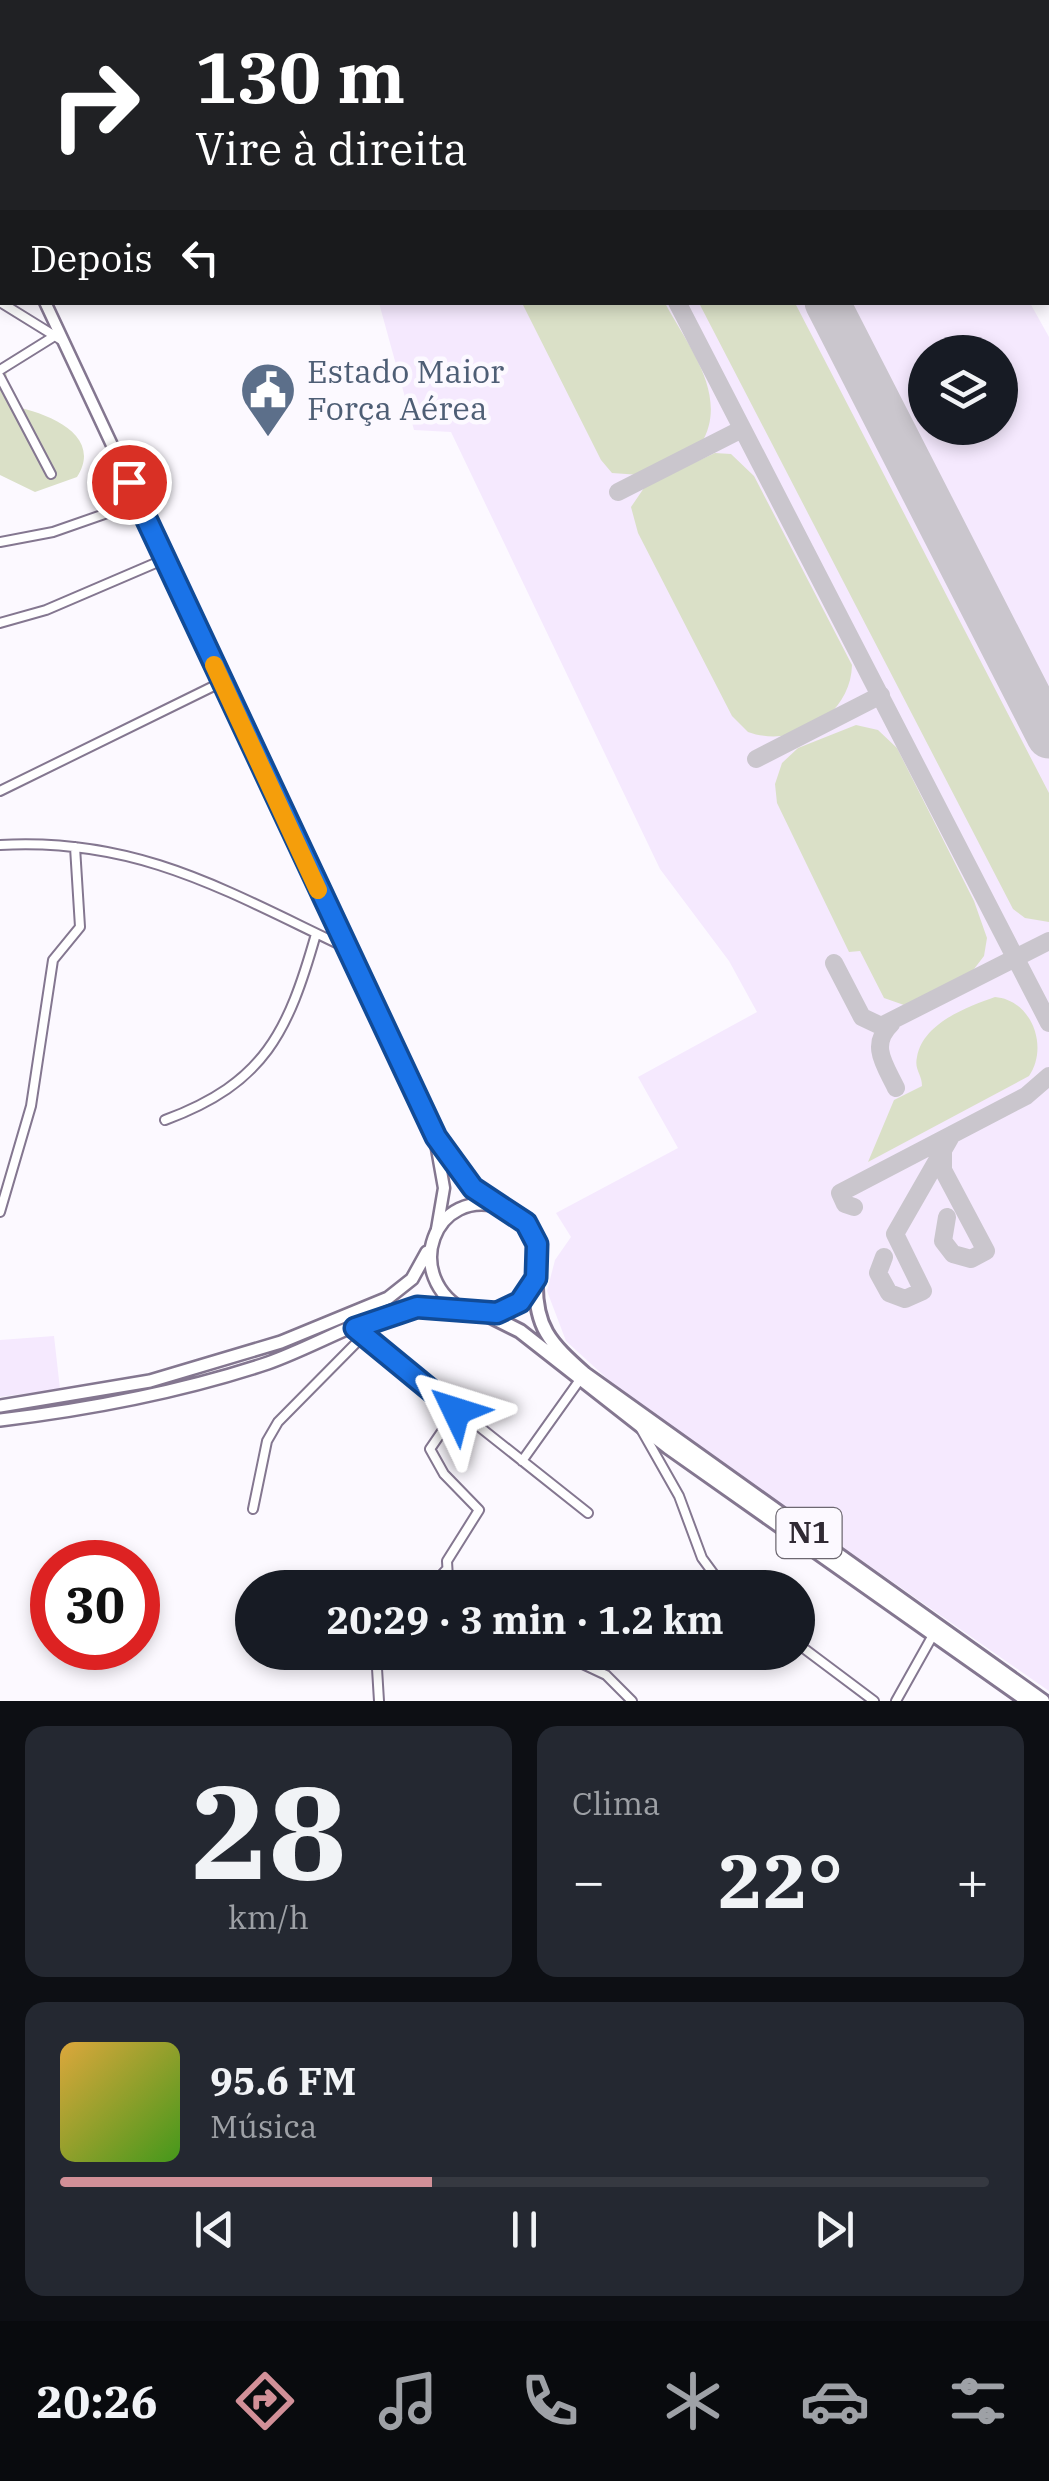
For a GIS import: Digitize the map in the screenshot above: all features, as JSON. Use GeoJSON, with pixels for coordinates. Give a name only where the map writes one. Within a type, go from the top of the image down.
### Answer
{"type":"FeatureCollection","features":[{"type":"Feature","properties":{"kind":"highway","name":"N1"},"geometry":{"type":"LineString","coordinates":[[536,1278],[534,1308],[542,1328],[586,1374],[1043,1701]]}},
{"type":"Feature","properties":{"kind":"highway","name":"N1"},"geometry":{"type":"LineString","coordinates":[[488,1314],[520,1330],[639,1426],[1028,1701]]}},
{"type":"Feature","properties":{"kind":"main road"},"geometry":{"type":"LineString","coordinates":[[0,1406],[150,1380],[340,1321],[401,1290],[434,1238],[459,1210],[488,1204],[505,1208],[532,1232],[539,1255],[536,1278],[520,1302],[488,1314],[417,1307],[360,1331],[219,1378],[76,1410],[0,1420]]}},
{"type":"Feature","properties":{"kind":"main road"},"geometry":{"type":"LineString","coordinates":[[434,1238],[432,1279],[451,1304],[467,1312]]}},
{"type":"Feature","properties":{"kind":"street"},"geometry":{"type":"LineString","coordinates":[[5,305],[58,339]]}},
{"type":"Feature","properties":{"kind":"street"},"geometry":{"type":"LineString","coordinates":[[46,305],[58,339],[139,502],[436,1137],[462,1177],[505,1208]]}},
{"type":"Feature","properties":{"kind":"street"},"geometry":{"type":"LineString","coordinates":[[50,474],[0,374],[58,339]]}},
{"type":"Feature","properties":{"kind":"street"},"geometry":{"type":"LineString","coordinates":[[0,542],[53,532],[139,502]]}},
{"type":"Feature","properties":{"kind":"street"},"geometry":{"type":"LineString","coordinates":[[0,622],[46,610],[165,559]]}},
{"type":"Feature","properties":{"kind":"street"},"geometry":{"type":"LineString","coordinates":[[0,791],[222,682]]}},
{"type":"Feature","properties":{"kind":"street"},"geometry":{"type":"LineString","coordinates":[[0,845],[75,847],[165,864],[349,949]]}},
{"type":"Feature","properties":{"kind":"street"},"geometry":{"type":"LineString","coordinates":[[0,1212],[31,1106],[53,960],[76,938],[80,927],[75,847]]}},
{"type":"Feature","properties":{"kind":"street"},"geometry":{"type":"LineString","coordinates":[[165,1120],[224,1095],[268,1052],[300,986],[316,934]]}},
{"type":"Feature","properties":{"kind":"street"},"geometry":{"type":"LineString","coordinates":[[434,1238],[444,1188],[436,1137]]}},
{"type":"Feature","properties":{"kind":"street"},"geometry":{"type":"LineString","coordinates":[[252,1509],[266,1441],[278,1422],[360,1331],[588,1514]]}},
{"type":"Feature","properties":{"kind":"street"},"geometry":{"type":"LineString","coordinates":[[522,1461],[579,1381]]}},
{"type":"Feature","properties":{"kind":"street"},"geometry":{"type":"LineString","coordinates":[[446,1570],[479,1510],[444,1474],[430,1449],[456,1411]]}},
{"type":"Feature","properties":{"kind":"street"},"geometry":{"type":"LineString","coordinates":[[639,1426],[679,1496],[702,1558],[711,1570]]}},
{"type":"Feature","properties":{"kind":"street"},"geometry":{"type":"LineString","coordinates":[[896,1701],[933,1634]]}},
{"type":"Feature","properties":{"kind":"street"},"geometry":{"type":"LineString","coordinates":[[815,1657],[874,1701]]}},
{"type":"Feature","properties":{"kind":"street"},"geometry":{"type":"LineString","coordinates":[[377,1670],[380,1701]]}},
{"type":"Feature","properties":{"kind":"street"},"geometry":{"type":"LineString","coordinates":[[595,1670],[606,1675],[632,1701]]}},
{"type":"Feature","properties":{"kind":"shaded area"},"geometry":{"type":"Polygon","coordinates":[[[380,305],[1031,305],[1049,337],[1049,1691],[626,1396],[566,1341],[547,1291],[555,1260],[571,1237],[556,1213],[678,1148],[638,1077],[757,1012],[729,961],[660,869],[451,432],[414,430],[380,305]]]}},
{"type":"Feature","properties":{"kind":"shaded area"},"geometry":{"type":"Polygon","coordinates":[[[54,1336],[60,1389],[0,1397],[0,1340],[54,1336]]]}},
{"type":"Feature","properties":{"kind":"green space"},"geometry":{"type":"Polygon","coordinates":[[[523,305],[666,305],[694,354],[711,408],[701,444],[640,475],[612,473],[601,460],[523,305]]]}},
{"type":"Feature","properties":{"kind":"green space"},"geometry":{"type":"Polygon","coordinates":[[[700,305],[796,305],[1049,793],[1049,922],[1025,918],[1013,909],[700,305]]]}},
{"type":"Feature","properties":{"kind":"green space"},"geometry":{"type":"Polygon","coordinates":[[[0,368],[6,370],[10,406],[53,419],[77,437],[83,448],[83,462],[77,477],[35,492],[0,475],[0,368]]]}},
{"type":"Feature","properties":{"kind":"green space"},"geometry":{"type":"Polygon","coordinates":[[[715,453],[731,454],[754,476],[852,665],[842,699],[831,713],[817,724],[784,736],[748,732],[732,716],[638,533],[631,507],[646,485],[715,453]]]}},
{"type":"Feature","properties":{"kind":"green space"},"geometry":{"type":"Polygon","coordinates":[[[856,725],[878,730],[897,748],[974,901],[987,938],[984,956],[971,973],[904,1005],[884,998],[860,951],[849,952],[777,803],[775,784],[782,763],[798,748],[856,725]]]}},
{"type":"Feature","properties":{"kind":"green space"},"geometry":{"type":"Polygon","coordinates":[[[995,997],[1019,1007],[1033,1027],[1037,1052],[1029,1076],[868,1162],[894,1100],[922,1086],[916,1061],[928,1035],[948,1018],[995,997]]]}},
{"type":"Feature","properties":{"kind":"taxiway"},"geometry":{"type":"LineString","coordinates":[[679,305],[1049,1023]]}},
{"type":"Feature","properties":{"kind":"taxiway"},"geometry":{"type":"LineString","coordinates":[[618,492],[742,429]]}},
{"type":"Feature","properties":{"kind":"taxiway"},"geometry":{"type":"LineString","coordinates":[[756,759],[881,695]]}},
{"type":"Feature","properties":{"kind":"taxiway"},"geometry":{"type":"LineString","coordinates":[[834,963],[862,1017],[881,1026],[1049,941]]}},
{"type":"Feature","properties":{"kind":"taxiway"},"geometry":{"type":"LineString","coordinates":[[891,1024],[880,1047],[896,1088]]}},
{"type":"Feature","properties":{"kind":"taxiway"},"geometry":{"type":"LineString","coordinates":[[854,1207],[845,1204],[840,1193],[1026,1096],[1049,1076]]}},
{"type":"Feature","properties":{"kind":"taxiway"},"geometry":{"type":"LineString","coordinates":[[884,1257],[878,1273],[889,1293],[905,1299],[923,1291],[895,1234],[950,1138]]}},
{"type":"Feature","properties":{"kind":"taxiway"},"geometry":{"type":"LineString","coordinates":[[943,1151],[943,1170],[986,1251],[971,1259],[953,1254],[943,1241],[947,1217]]}},
{"type":"Feature","properties":{"kind":"runway"},"geometry":{"type":"LineString","coordinates":[[829,305],[1049,736]]}},
{"type":"Feature","properties":{"kind":"slow traffic"},"geometry":{"type":"LineString","coordinates":[[214,665],[318,890]]}},
{"type":"Feature","properties":{"kind":"place","name":"Estado Maior Força Aérea"},"geometry":{"type":"Point","coordinates":[268,439]}},
{"type":"Feature","properties":{"kind":"route"},"geometry":{"type":"LineString","coordinates":[[129,482],[436,1137],[462,1177],[526,1223],[537,1244],[536,1278],[527,1294],[510,1309],[488,1314],[438,1306],[400,1309],[355,1328],[456,1411]]}}]}
